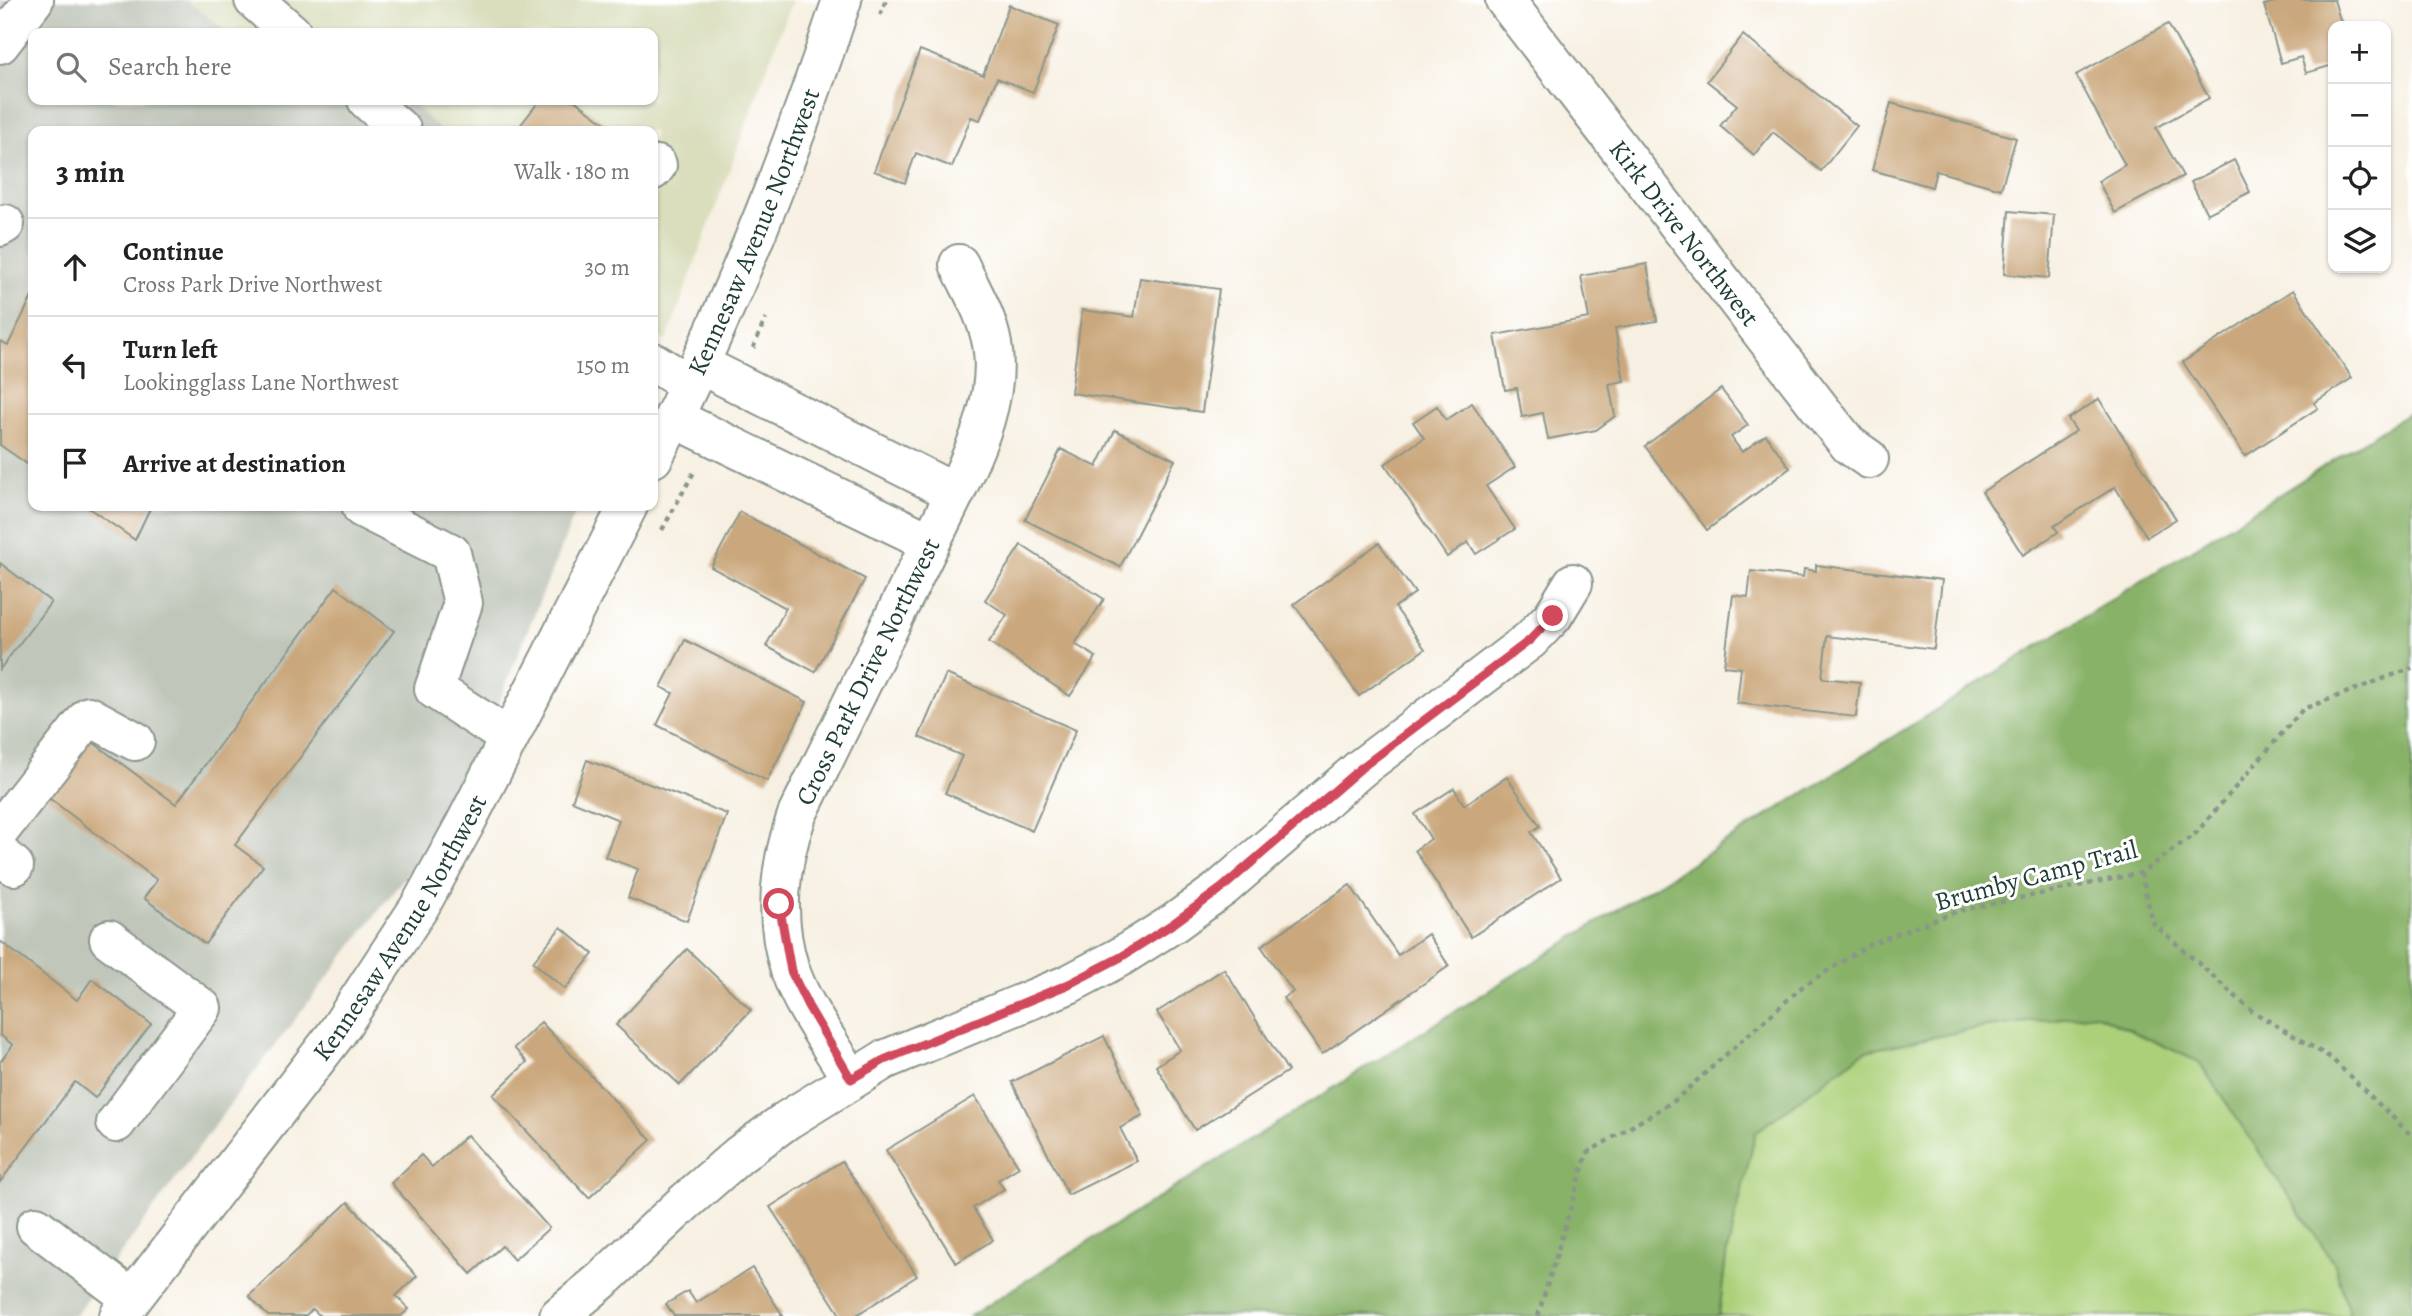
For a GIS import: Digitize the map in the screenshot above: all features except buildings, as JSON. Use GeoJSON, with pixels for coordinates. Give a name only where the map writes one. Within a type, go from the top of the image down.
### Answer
{"type":"FeatureCollection","features":[{"type":"Feature","properties":{"kind":"street","name":"Kennesaw Avenue Northwest"},"geometry":{"type":"LineString","coordinates":[[658,448],[687,389],[785,163],[842,0]]}},
{"type":"Feature","properties":{"kind":"street","name":"Kirk Drive Northwest"},"geometry":{"type":"LineString","coordinates":[[1505,0],[1829,420],[1849,445],[1869,459]]}},
{"type":"Feature","properties":{"kind":"street"},"geometry":{"type":"LineString","coordinates":[[256,1],[286,28]]}},
{"type":"Feature","properties":{"kind":"street"},"geometry":{"type":"LineString","coordinates":[[372,105],[396,126]]}},
{"type":"Feature","properties":{"kind":"street","name":"Cross Park Drive Northwest"},"geometry":{"type":"LineString","coordinates":[[851,1079],[808,1006],[791,971],[779,904],[782,869],[797,815],[976,445],[993,385],[992,344],[978,303],[959,264]]}},
{"type":"Feature","properties":{"kind":"street"},"geometry":{"type":"LineString","coordinates":[[658,366],[687,389],[930,542]]}},
{"type":"Feature","properties":{"kind":"street"},"geometry":{"type":"LineString","coordinates":[[687,389],[955,493]]}},
{"type":"Feature","properties":{"kind":"street"},"geometry":{"type":"LineString","coordinates":[[368,511],[451,553],[463,603],[434,689],[509,738]]}},
{"type":"Feature","properties":{"kind":"street","name":"Kennesaw Avenue Northwest"},"geometry":{"type":"LineString","coordinates":[[126,1308],[336,1034],[420,906],[625,511]]}},
{"type":"Feature","properties":{"kind":"street"},"geometry":{"type":"LineString","coordinates":[[559,1316],[740,1155],[786,1120],[884,1060],[1069,984],[1121,957],[1174,923],[1222,888],[1361,768],[1530,640],[1553,616],[1573,583]]}},
{"type":"Feature","properties":{"kind":"street"},"geometry":{"type":"LineString","coordinates":[[0,830],[89,716],[135,741]]}},
{"type":"Feature","properties":{"kind":"street"},"geometry":{"type":"LineString","coordinates":[[108,939],[202,1008],[116,1123]]}},
{"type":"Feature","properties":{"kind":"street"},"geometry":{"type":"LineString","coordinates":[[36,1226],[126,1308]]}},
{"type":"Feature","properties":{"kind":"path","name":"Brumby Camp Trail"},"geometry":{"type":"LineString","coordinates":[[1538,1316],[1587,1153],[1674,1101],[1802,987],[1870,944],[1958,911],[2141,873],[2196,833],[2303,709],[2412,668]]}},
{"type":"Feature","properties":{"kind":"path"},"geometry":{"type":"LineString","coordinates":[[2141,873],[2153,923],[2252,1011],[2331,1058],[2412,1136]]}},
{"type":"Feature","properties":{"kind":"shaded area"},"geometry":{"type":"Polygon","coordinates":[[[0,0],[186,0],[222,28],[28,28],[28,105],[413,105],[437,126],[28,126],[28,511],[576,511],[454,813],[231,1103],[75,1316],[0,1316],[0,0]]]}},
{"type":"Feature","properties":{"kind":"shaded area"},"geometry":{"type":"Polygon","coordinates":[[[186,0],[792,0],[666,342],[658,334],[658,126],[437,126],[413,105],[658,105],[658,28],[222,28],[186,0]]]}},
{"type":"Feature","properties":{"kind":"green space"},"geometry":{"type":"Polygon","coordinates":[[[2412,411],[2412,1316],[2350,1316],[2335,1265],[2199,1062],[2096,1014],[1978,1028],[1865,1051],[1756,1132],[1726,1256],[1719,1316],[970,1316],[2412,411]]]}},
{"type":"Feature","properties":{"kind":"green space"},"geometry":{"type":"Polygon","coordinates":[[[2095,1014],[2199,1062],[2335,1265],[2350,1316],[1719,1316],[1726,1256],[1755,1132],[1865,1051],[1978,1028],[2095,1014]]]}},
{"type":"Feature","properties":{"kind":"route"},"geometry":{"type":"LineString","coordinates":[[779,904],[791,971],[808,1006],[851,1079],[884,1060],[1069,984],[1121,957],[1174,923],[1222,888],[1361,768],[1530,640],[1553,616]]}}]}
